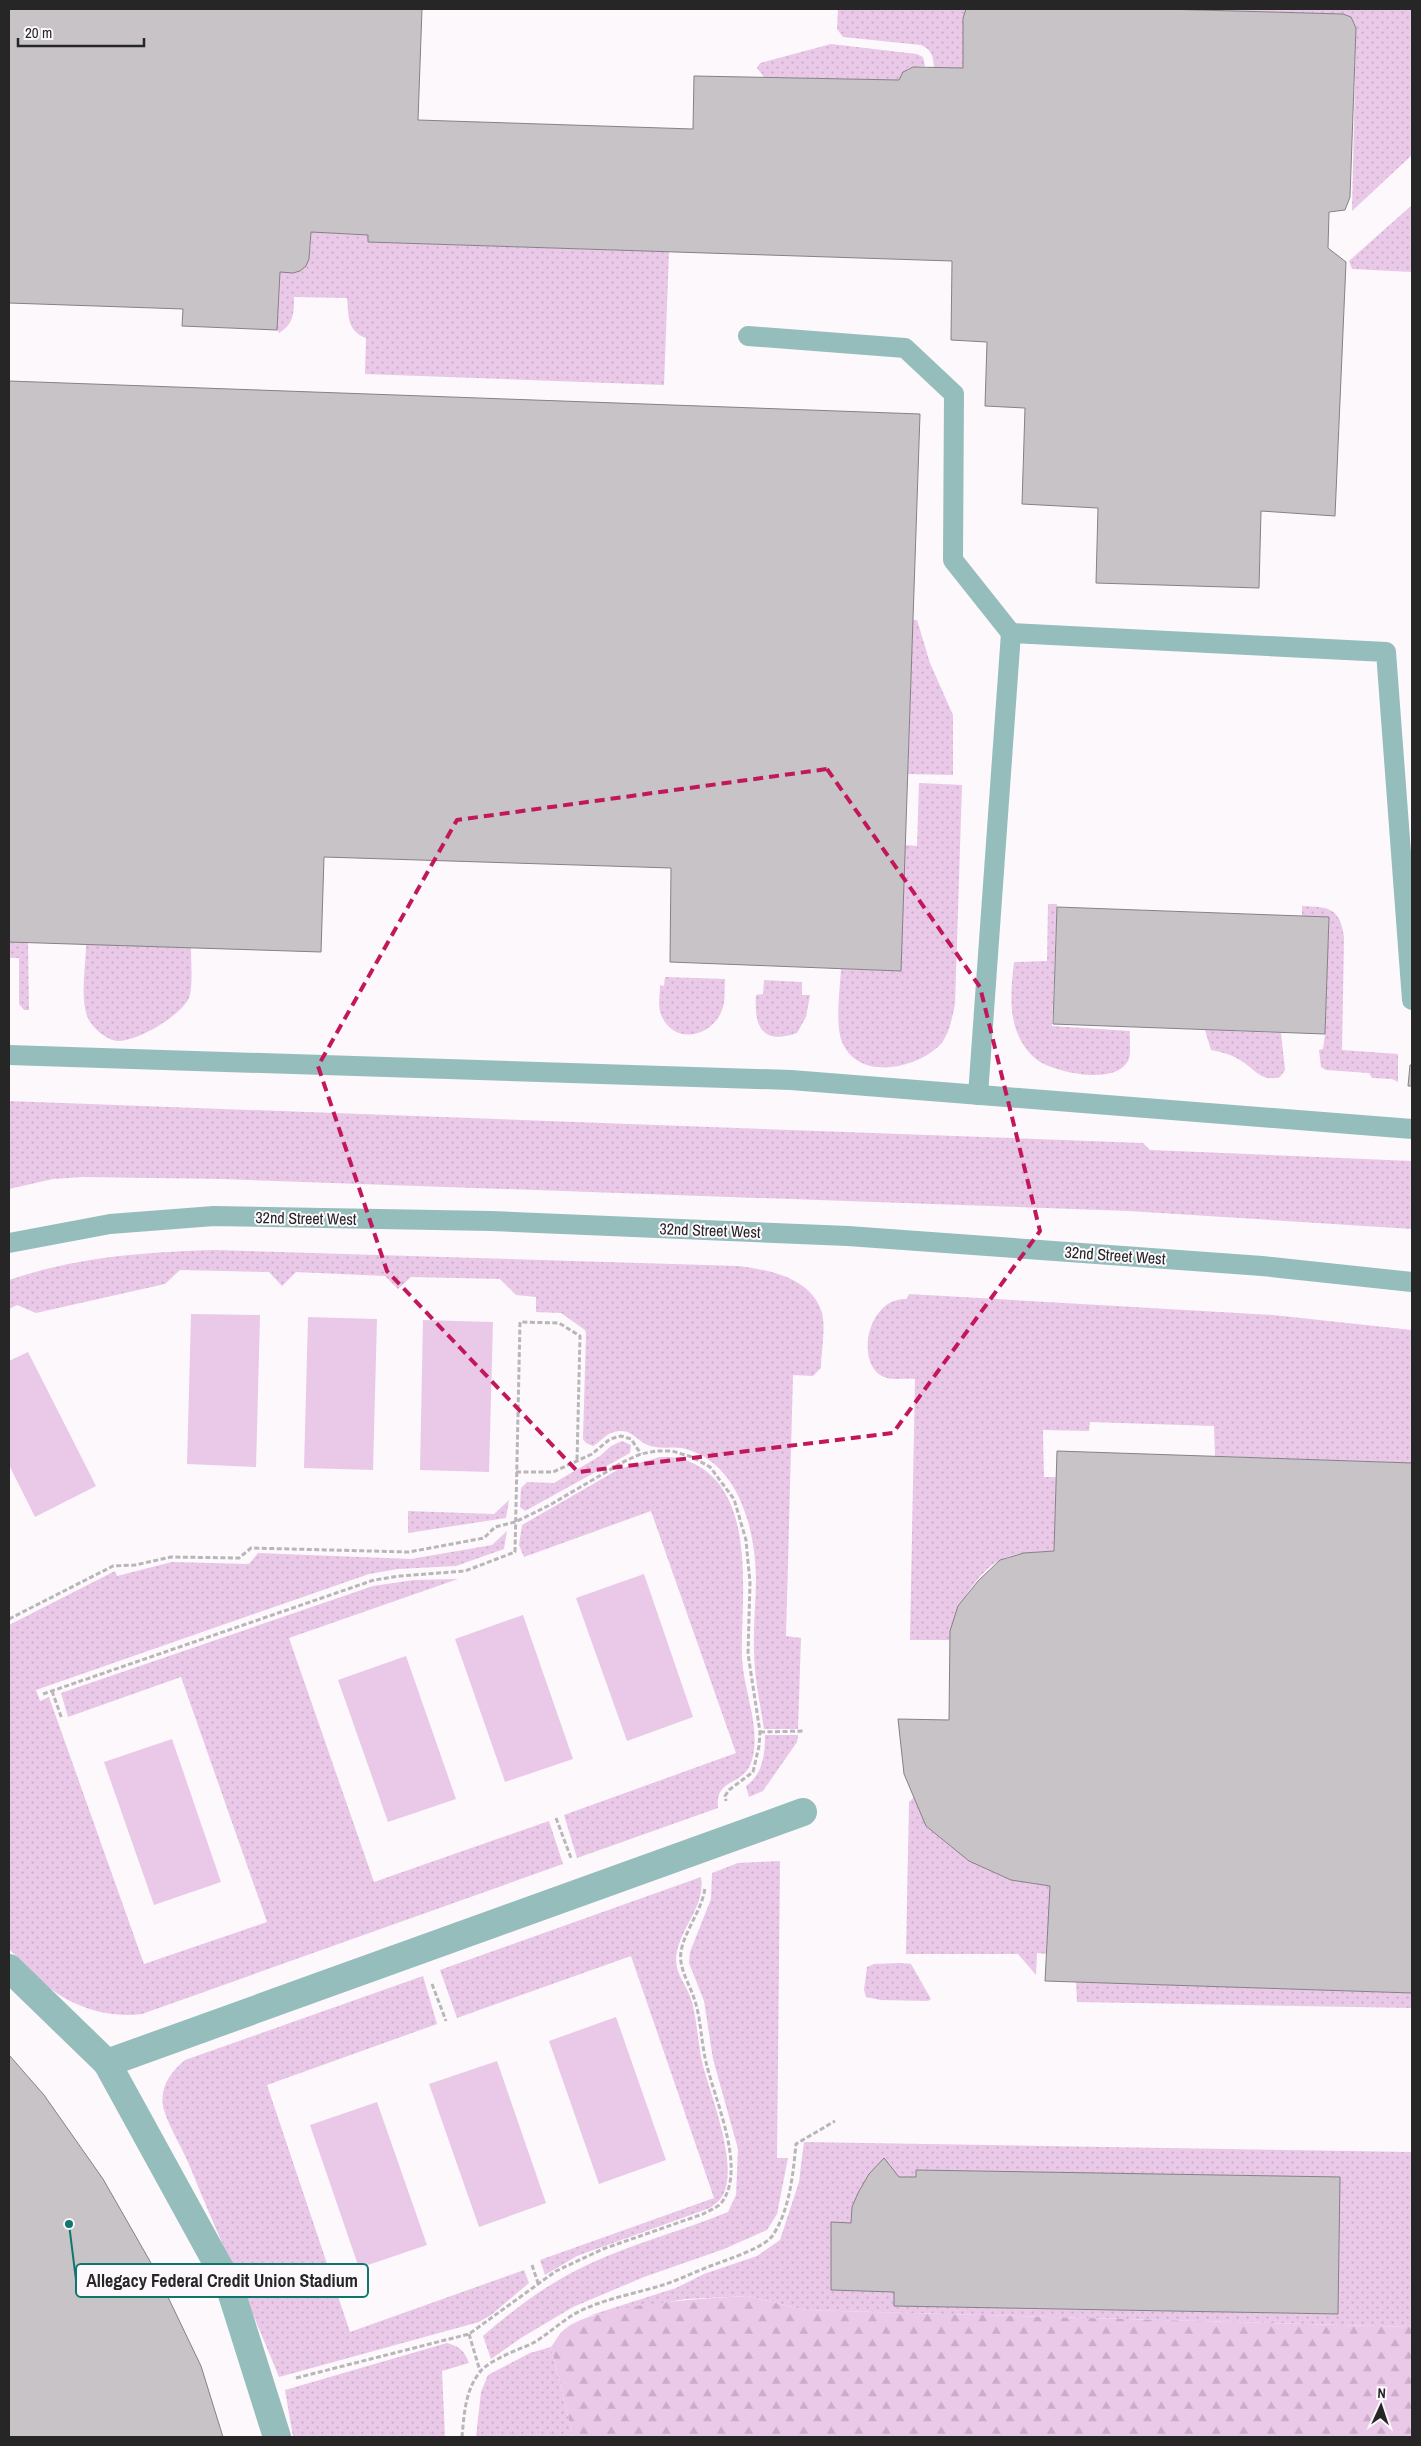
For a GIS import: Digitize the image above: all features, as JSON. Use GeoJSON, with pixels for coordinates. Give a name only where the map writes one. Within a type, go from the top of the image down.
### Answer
{"type":"FeatureCollection","features":[{"type":"Feature","properties":{"kind":"street"},"geometry":{"type":"LineString","coordinates":[[107,2063],[803,1812]]}},
{"type":"Feature","properties":{"kind":"street"},"geometry":{"type":"LineString","coordinates":[[9,1968],[107,2063],[229,2285],[277,2437]]}},
{"type":"Feature","properties":{"kind":"lane"},"geometry":{"type":"LineString","coordinates":[[748,336],[905,348],[954,394],[953,560],[1011,632],[978,1095]]}},
{"type":"Feature","properties":{"kind":"lane"},"geometry":{"type":"LineString","coordinates":[[1011,632],[1386,652],[1412,1000]]}},
{"type":"Feature","properties":{"kind":"lane"},"geometry":{"type":"LineString","coordinates":[[9,1055],[791,1080],[1412,1129]]}},
{"type":"Feature","properties":{"kind":"lane","name":"32nd Street West"},"geometry":{"type":"LineString","coordinates":[[9,1243],[110,1224],[214,1216],[491,1221],[848,1236],[1262,1266],[1412,1282]]}},
{"type":"Feature","properties":{"kind":"path"},"geometry":{"type":"LineString","coordinates":[[42,1694],[374,1580],[464,1571],[515,1552],[514,1522],[520,1322],[559,1323],[580,1336],[577,1462]]}},
{"type":"Feature","properties":{"kind":"path"},"geometry":{"type":"LineString","coordinates":[[516,1472],[553,1472],[592,1454],[610,1439],[621,1436],[632,1439],[641,1454]]}},
{"type":"Feature","properties":{"kind":"path"},"geometry":{"type":"LineString","coordinates":[[9,1619],[113,1566],[135,1565],[172,1557],[240,1558],[251,1548],[410,1552],[484,1538],[495,1527],[514,1522],[548,1506],[625,1461],[641,1454],[656,1451],[672,1451],[692,1457],[710,1467],[734,1499],[746,1540],[750,1582],[748,1654],[760,1732],[758,1760],[754,1772],[729,1790],[725,1796],[739,1836]]}},
{"type":"Feature","properties":{"kind":"path"},"geometry":{"type":"LineString","coordinates":[[52,1691],[62,1719]]}},
{"type":"Feature","properties":{"kind":"path"},"geometry":{"type":"LineString","coordinates":[[760,1732],[805,1731]]}},
{"type":"Feature","properties":{"kind":"path"},"geometry":{"type":"LineString","coordinates":[[556,1818],[566,1844]]}},
{"type":"Feature","properties":{"kind":"path"},"geometry":{"type":"LineString","coordinates":[[261,2387],[468,2334],[556,2271],[603,2249],[703,2214],[724,2200],[730,2185],[728,2135],[707,2067],[694,1998],[681,1962],[680,1951],[704,1897],[705,1884],[695,1852]]}},
{"type":"Feature","properties":{"kind":"path"},"geometry":{"type":"LineString","coordinates":[[462,2437],[466,2404],[472,2385],[480,2371],[536,2342],[557,2324],[595,2304],[668,2283],[751,2250],[772,2237],[787,2200],[793,2175],[796,2144],[835,2121]]}},
{"type":"Feature","properties":{"kind":"path"},"geometry":{"type":"LineString","coordinates":[[532,2265],[538,2283]]}},
{"type":"Feature","properties":{"kind":"path"},"geometry":{"type":"LineString","coordinates":[[468,2334],[480,2371]]}},
{"type":"Feature","properties":{"kind":"highlighted area"},"geometry":{"type":"Polygon","coordinates":[[[827,769],[980,987],[1040,1231],[893,1433],[578,1472],[387,1271],[318,1066],[457,820],[827,769]]]}},
{"type":"Feature","properties":{"kind":"green space"},"geometry":{"type":"Polygon","coordinates":[[[838,9],[966,9],[963,19],[963,68],[934,67],[931,54],[928,49],[921,45],[843,37],[837,29],[838,9]]]}},
{"type":"Feature","properties":{"kind":"green space"},"geometry":{"type":"Polygon","coordinates":[[[1162,9],[1412,9],[1412,155],[1352,211],[1356,28],[1351,17],[1343,14],[1162,9]]]}},
{"type":"Feature","properties":{"kind":"green space"},"geometry":{"type":"Polygon","coordinates":[[[831,44],[917,54],[923,57],[925,66],[908,68],[899,80],[764,77],[757,68],[760,63],[831,44]]]}},
{"type":"Feature","properties":{"kind":"green space"},"geometry":{"type":"Polygon","coordinates":[[[1412,205],[1412,272],[1352,269],[1349,261],[1412,205]]]}},
{"type":"Feature","properties":{"kind":"green space"},"geometry":{"type":"Polygon","coordinates":[[[311,232],[368,235],[368,242],[669,252],[664,385],[365,374],[366,338],[355,331],[352,326],[347,298],[294,297],[292,318],[288,326],[279,333],[277,330],[280,272],[290,272],[304,267],[309,257],[311,232]]]}},
{"type":"Feature","properties":{"kind":"green space"},"geometry":{"type":"Polygon","coordinates":[[[913,620],[917,620],[930,663],[953,715],[953,775],[908,774],[913,620]]]}},
{"type":"Feature","properties":{"kind":"green space"},"geometry":{"type":"Polygon","coordinates":[[[919,783],[962,785],[955,1004],[947,1033],[938,1047],[927,1055],[900,1066],[873,1066],[860,1062],[850,1054],[842,1042],[838,1016],[841,969],[901,971],[905,845],[917,846],[919,783]]]}},
{"type":"Feature","properties":{"kind":"green space"},"geometry":{"type":"Polygon","coordinates":[[[1048,904],[1057,904],[1052,1026],[1130,1031],[1128,1061],[1112,1073],[1087,1075],[1051,1067],[1030,1054],[1017,1032],[1011,1003],[1014,962],[1047,961],[1048,904]]]}},
{"type":"Feature","properties":{"kind":"green space"},"geometry":{"type":"Polygon","coordinates":[[[1302,906],[1320,907],[1332,911],[1340,920],[1342,927],[1344,937],[1342,1050],[1398,1054],[1398,1082],[1392,1079],[1372,1078],[1369,1073],[1326,1070],[1321,1067],[1319,1050],[1323,1049],[1325,1034],[1329,917],[1302,916],[1302,906]]]}},
{"type":"Feature","properties":{"kind":"green space"},"geometry":{"type":"Polygon","coordinates":[[[9,942],[28,942],[29,1010],[24,1010],[19,1004],[19,958],[9,958],[9,942]]]}},
{"type":"Feature","properties":{"kind":"green space"},"geometry":{"type":"Polygon","coordinates":[[[86,944],[191,948],[189,998],[177,1012],[148,1032],[128,1040],[110,1039],[92,1025],[87,1016],[84,999],[86,944]]]}},
{"type":"Feature","properties":{"kind":"green space"},"geometry":{"type":"Polygon","coordinates":[[[665,977],[725,979],[724,1003],[717,1019],[702,1031],[693,1034],[675,1032],[668,1026],[660,1013],[660,985],[664,986],[665,977]]]}},
{"type":"Feature","properties":{"kind":"green space"},"geometry":{"type":"Polygon","coordinates":[[[764,980],[802,982],[802,995],[810,995],[806,1017],[797,1033],[776,1037],[768,1035],[759,1024],[756,995],[763,994],[764,980]]]}},
{"type":"Feature","properties":{"kind":"green space"},"geometry":{"type":"Polygon","coordinates":[[[1205,1030],[1281,1033],[1285,1070],[1280,1077],[1267,1078],[1262,1076],[1235,1057],[1211,1050],[1205,1030]]]}},
{"type":"Feature","properties":{"kind":"green space"},"geometry":{"type":"Polygon","coordinates":[[[9,1101],[1143,1143],[1150,1150],[1412,1161],[1412,1229],[1129,1211],[221,1179],[83,1177],[53,1179],[9,1189],[9,1101]]]}},
{"type":"Feature","properties":{"kind":"green space"},"geometry":{"type":"Polygon","coordinates":[[[216,1250],[738,1266],[776,1273],[809,1291],[817,1301],[822,1313],[823,1333],[821,1368],[813,1376],[793,1375],[786,1636],[801,1638],[798,1729],[764,1729],[754,1660],[755,1558],[747,1519],[741,1501],[731,1483],[719,1469],[704,1457],[682,1448],[659,1448],[649,1445],[643,1443],[630,1433],[619,1431],[611,1433],[593,1446],[586,1443],[583,1439],[585,1330],[561,1313],[536,1312],[536,1297],[516,1295],[500,1279],[411,1277],[398,1289],[385,1276],[296,1272],[282,1286],[269,1272],[180,1270],[165,1284],[36,1313],[17,1305],[9,1309],[9,1280],[34,1272],[111,1257],[163,1252],[216,1250]]]}},
{"type":"Feature","properties":{"kind":"green space"},"geometry":{"type":"Polygon","coordinates":[[[909,1294],[1273,1315],[1412,1330],[1412,1463],[1215,1456],[1214,1426],[1090,1422],[1089,1431],[1043,1430],[1044,1477],[1056,1477],[1054,1551],[1013,1555],[991,1566],[982,1574],[966,1595],[955,1618],[950,1640],[910,1640],[915,1379],[887,1378],[877,1372],[870,1362],[868,1349],[869,1335],[874,1321],[882,1309],[893,1301],[907,1299],[909,1294]]]}},
{"type":"Feature","properties":{"kind":"green space"},"geometry":{"type":"Polygon","coordinates":[[[191,1314],[260,1315],[256,1467],[187,1464],[191,1314]]]}},
{"type":"Feature","properties":{"kind":"green space"},"geometry":{"type":"Polygon","coordinates":[[[308,1317],[377,1319],[373,1470],[304,1468],[308,1317]]]}},
{"type":"Feature","properties":{"kind":"green space"},"geometry":{"type":"Polygon","coordinates":[[[423,1320],[493,1322],[489,1472],[420,1470],[423,1320]]]}},
{"type":"Feature","properties":{"kind":"green space"},"geometry":{"type":"Polygon","coordinates":[[[28,1352],[96,1486],[35,1517],[9,1465],[9,1361],[28,1352]]]}},
{"type":"Feature","properties":{"kind":"green space"},"geometry":{"type":"Polygon","coordinates":[[[622,1441],[631,1445],[630,1453],[525,1511],[520,1507],[521,1488],[527,1482],[554,1483],[600,1456],[611,1446],[622,1441]]]}},
{"type":"Feature","properties":{"kind":"green space"},"geometry":{"type":"Polygon","coordinates":[[[660,1457],[682,1459],[707,1472],[724,1492],[735,1517],[741,1545],[743,1575],[743,1672],[755,1735],[752,1760],[743,1775],[725,1786],[721,1791],[718,1798],[718,1808],[577,1858],[564,1815],[736,1753],[651,1511],[524,1557],[519,1545],[522,1525],[619,1469],[660,1457]]]}},
{"type":"Feature","properties":{"kind":"green space"},"geometry":{"type":"Polygon","coordinates":[[[509,1500],[506,1518],[408,1533],[408,1511],[494,1514],[509,1500]]]}},
{"type":"Feature","properties":{"kind":"green space"},"geometry":{"type":"Polygon","coordinates":[[[507,1531],[504,1549],[456,1566],[398,1569],[369,1574],[36,1690],[40,1701],[49,1697],[144,1964],[267,1922],[181,1677],[68,1717],[61,1693],[373,1586],[414,1580],[458,1579],[289,1638],[374,1882],[549,1821],[563,1864],[142,2014],[118,2015],[106,2013],[72,2002],[45,1985],[9,1949],[9,1625],[115,1571],[117,1576],[172,1562],[249,1564],[258,1553],[411,1559],[492,1545],[507,1531]]]}},
{"type":"Feature","properties":{"kind":"green space"},"geometry":{"type":"Polygon","coordinates":[[[644,1574],[693,1717],[627,1741],[576,1598],[644,1574]]]}},
{"type":"Feature","properties":{"kind":"green space"},"geometry":{"type":"Polygon","coordinates":[[[523,1615],[573,1759],[505,1782],[455,1639],[523,1615]]]}},
{"type":"Feature","properties":{"kind":"green space"},"geometry":{"type":"Polygon","coordinates":[[[406,1656],[456,1799],[388,1822],[338,1680],[406,1656]]]}},
{"type":"Feature","properties":{"kind":"green space"},"geometry":{"type":"Polygon","coordinates":[[[765,1735],[798,1735],[797,1742],[763,1791],[749,1797],[746,1786],[756,1776],[762,1763],[765,1735]]]}},
{"type":"Feature","properties":{"kind":"green space"},"geometry":{"type":"Polygon","coordinates":[[[172,1739],[221,1882],[154,1905],[104,1762],[172,1739]]]}},
{"type":"Feature","properties":{"kind":"green space"},"geometry":{"type":"Polygon","coordinates":[[[914,1797],[926,1826],[969,1861],[1011,1880],[1050,1886],[1047,1954],[1037,1953],[1036,1975],[1018,1954],[906,1954],[909,1802],[914,1797]]]}},
{"type":"Feature","properties":{"kind":"green space"},"geometry":{"type":"Polygon","coordinates":[[[780,1861],[777,2158],[788,2158],[777,2214],[767,2230],[724,2249],[644,2277],[573,2307],[521,2338],[491,2359],[483,2336],[547,2287],[575,2271],[606,2257],[728,2212],[736,2195],[738,2149],[713,2059],[704,2001],[689,1963],[690,1952],[711,1899],[712,1873],[738,1863],[780,1861]]]}},
{"type":"Feature","properties":{"kind":"green space"},"geometry":{"type":"Polygon","coordinates":[[[701,1877],[701,1888],[696,1909],[681,1939],[676,1960],[678,1971],[692,2002],[702,2062],[725,2148],[728,2166],[727,2182],[723,2195],[710,2208],[577,2256],[545,2275],[540,2260],[714,2198],[631,1956],[457,2018],[440,1970],[701,1877]]]}},
{"type":"Feature","properties":{"kind":"green space"},"geometry":{"type":"Polygon","coordinates":[[[874,1964],[911,1964],[931,1999],[928,2001],[881,2000],[866,1997],[864,1990],[867,1967],[874,1964]]]}},
{"type":"Feature","properties":{"kind":"green space"},"geometry":{"type":"Polygon","coordinates":[[[423,1976],[437,2024],[267,2085],[350,2332],[524,2270],[529,2283],[491,2315],[479,2322],[279,2377],[188,2162],[167,2119],[163,2106],[165,2086],[175,2069],[185,2060],[423,1976]]]}},
{"type":"Feature","properties":{"kind":"green space"},"geometry":{"type":"Polygon","coordinates":[[[1076,1982],[1412,1993],[1412,2008],[1077,2002],[1076,1982]]]}},
{"type":"Feature","properties":{"kind":"green space"},"geometry":{"type":"Polygon","coordinates":[[[616,2017],[666,2160],[599,2184],[549,2041],[616,2017]]]}},
{"type":"Feature","properties":{"kind":"green space"},"geometry":{"type":"Polygon","coordinates":[[[497,2061],[546,2203],[479,2227],[429,2084],[497,2061]]]}},
{"type":"Feature","properties":{"kind":"green space"},"geometry":{"type":"Polygon","coordinates":[[[377,2102],[427,2245],[359,2268],[310,2125],[377,2102]]]}},
{"type":"Feature","properties":{"kind":"green space"},"geometry":{"type":"Polygon","coordinates":[[[804,2142],[1412,2152],[1412,2327],[805,2310],[748,2296],[686,2299],[588,2316],[676,2288],[704,2274],[757,2256],[780,2240],[799,2182],[804,2142]]]}},
{"type":"Feature","properties":{"kind":"green space"},"geometry":{"type":"Polygon","coordinates":[[[748,2296],[805,2310],[1412,2327],[1412,2437],[573,2437],[551,2347],[563,2331],[580,2320],[626,2308],[707,2298],[748,2296]]]}},
{"type":"Feature","properties":{"kind":"green space"},"geometry":{"type":"Polygon","coordinates":[[[447,2343],[461,2350],[469,2363],[442,2371],[445,2437],[293,2437],[285,2390],[447,2343]]]}},
{"type":"Feature","properties":{"kind":"green space"},"geometry":{"type":"Polygon","coordinates":[[[551,2347],[573,2437],[476,2437],[481,2392],[488,2375],[530,2353],[551,2347]]]}},
{"type":"Feature","properties":{"kind":"building"},"geometry":{"type":"Polygon","coordinates":[[[9,9],[422,9],[418,120],[693,129],[694,76],[899,80],[903,72],[913,67],[963,68],[963,18],[966,9],[1162,9],[1343,14],[1351,17],[1356,28],[1350,197],[1345,210],[1329,212],[1328,248],[1346,262],[1335,516],[1261,511],[1259,588],[1096,583],[1098,508],[1022,504],[1025,408],[985,406],[987,342],[951,340],[952,261],[368,242],[368,235],[311,232],[309,259],[306,266],[300,271],[293,273],[280,272],[277,330],[182,326],[183,309],[9,303],[9,9]]]}},
{"type":"Feature","properties":{"kind":"building"},"geometry":{"type":"Polygon","coordinates":[[[9,381],[920,414],[901,971],[670,962],[671,868],[324,857],[321,952],[9,942],[9,381]]]}},
{"type":"Feature","properties":{"kind":"building"},"geometry":{"type":"Polygon","coordinates":[[[1057,907],[1329,917],[1325,1034],[1053,1024],[1057,907]]]}},
{"type":"Feature","properties":{"kind":"building"},"geometry":{"type":"Polygon","coordinates":[[[1410,1065],[1412,1065],[1412,1086],[1408,1086],[1410,1065]]]}},
{"type":"Feature","properties":{"kind":"building"},"geometry":{"type":"Polygon","coordinates":[[[1057,1451],[1412,1463],[1412,1993],[1045,1981],[1050,1886],[1011,1880],[969,1861],[926,1826],[904,1774],[898,1719],[949,1720],[950,1631],[958,1606],[978,1581],[1000,1560],[1024,1553],[1054,1551],[1057,1451]]]}},
{"type":"Feature","properties":{"kind":"building"},"geometry":{"type":"Polygon","coordinates":[[[9,2055],[44,2095],[103,2179],[155,2270],[201,2366],[223,2437],[9,2437],[9,2055]]]}},
{"type":"Feature","properties":{"kind":"building"},"geometry":{"type":"Polygon","coordinates":[[[884,2158],[899,2177],[916,2177],[916,2170],[1340,2177],[1338,2314],[894,2306],[894,2292],[831,2290],[831,2222],[851,2223],[852,2207],[858,2193],[869,2174],[884,2158]]]}},
{"type":"Feature","properties":{"kind":"place","name":"Allegacy Federal Credit Union Stadium"},"geometry":{"type":"Point","coordinates":[69,2224]}}]}
